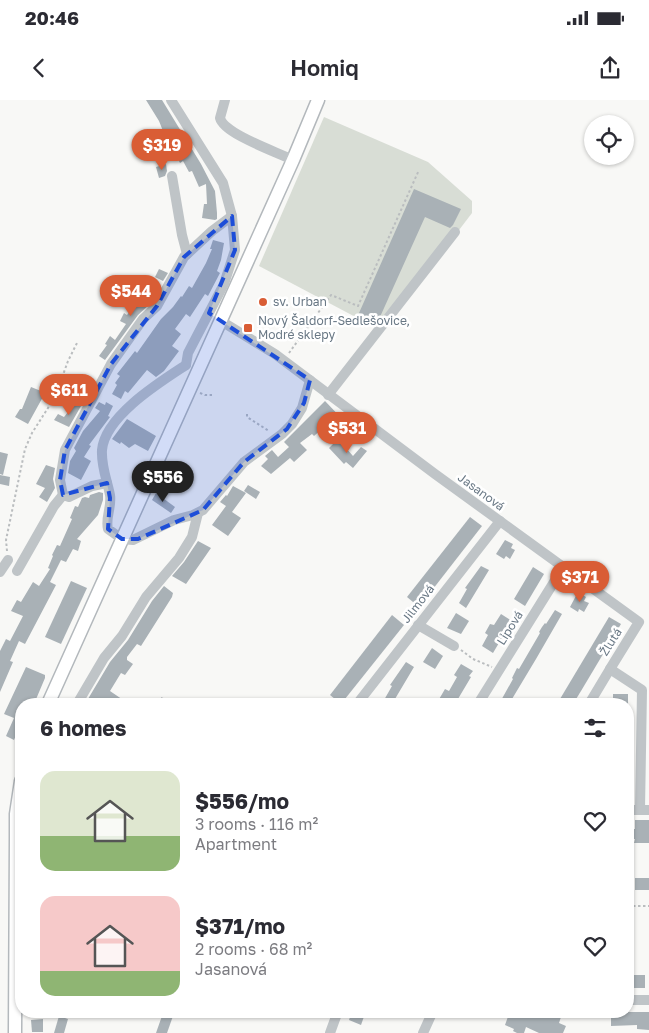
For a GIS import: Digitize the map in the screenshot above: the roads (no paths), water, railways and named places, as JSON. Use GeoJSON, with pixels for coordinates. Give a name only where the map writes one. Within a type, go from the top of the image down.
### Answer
{"type":"FeatureCollection","features":[{"type":"Feature","properties":{"kind":"main road"},"geometry":{"type":"LineString","coordinates":[[51,698],[293,160],[318,100]]}},
{"type":"Feature","properties":{"kind":"main road"},"geometry":{"type":"LineString","coordinates":[[15,1033],[16,1018]]}},
{"type":"Feature","properties":{"kind":"street"},"geometry":{"type":"LineString","coordinates":[[171,100],[223,183],[232,216],[235,250],[224,284],[188,352],[186,365],[142,394],[120,417],[106,436],[102,448],[102,460],[110,498],[106,522],[108,530],[122,540],[138,539],[174,520],[198,513],[208,506],[244,462],[287,429],[300,414],[310,380]]}},
{"type":"Feature","properties":{"kind":"street"},"geometry":{"type":"LineString","coordinates":[[225,100],[220,118],[223,126],[242,137],[293,160]]}},
{"type":"Feature","properties":{"kind":"street"},"geometry":{"type":"LineString","coordinates":[[172,176],[182,236],[187,254]]}},
{"type":"Feature","properties":{"kind":"street"},"geometry":{"type":"LineString","coordinates":[[63,495],[60,480],[65,450],[111,364],[143,319],[157,306],[187,254],[232,216]]}},
{"type":"Feature","properties":{"kind":"street"},"geometry":{"type":"LineString","coordinates":[[328,395],[455,232]]}},
{"type":"Feature","properties":{"kind":"street","name":"Jasanová"},"geometry":{"type":"LineString","coordinates":[[221,321],[267,349],[639,622]]}},
{"type":"Feature","properties":{"kind":"street"},"geometry":{"type":"LineString","coordinates":[[186,365],[197,373]]}},
{"type":"Feature","properties":{"kind":"street"},"geometry":{"type":"LineString","coordinates":[[63,495],[69,497],[92,486],[106,483]]}},
{"type":"Feature","properties":{"kind":"street"},"geometry":{"type":"LineString","coordinates":[[17,572],[54,506],[63,495]]}},
{"type":"Feature","properties":{"kind":"street"},"geometry":{"type":"LineString","coordinates":[[81,698],[104,658],[122,636],[146,597],[179,558],[192,537],[198,513]]}},
{"type":"Feature","properties":{"kind":"street","name":"Jilmová"},"geometry":{"type":"LineString","coordinates":[[361,698],[500,521]]}},
{"type":"Feature","properties":{"kind":"street"},"geometry":{"type":"LineString","coordinates":[[0,572],[8,560]]}},
{"type":"Feature","properties":{"kind":"street","name":"Lipová"},"geometry":{"type":"LineString","coordinates":[[482,698],[564,566]]}},
{"type":"Feature","properties":{"kind":"street","name":"Žlutá"},"geometry":{"type":"LineString","coordinates":[[639,622],[610,669],[642,690],[645,722],[644,810]]}},
{"type":"Feature","properties":{"kind":"street"},"geometry":{"type":"LineString","coordinates":[[418,625],[454,646]]}},
{"type":"Feature","properties":{"kind":"street"},"geometry":{"type":"LineString","coordinates":[[593,698],[610,669]]}},
{"type":"Feature","properties":{"kind":"street"},"geometry":{"type":"LineString","coordinates":[[634,1000],[649,1000]]}},
{"type":"Feature","properties":{"kind":"street"},"geometry":{"type":"LineString","coordinates":[[330,1033],[335,1018]]}},
{"type":"Feature","properties":{"kind":"street"},"geometry":{"type":"LineString","coordinates":[[423,1033],[430,1018]]}},
{"type":"Feature","properties":{"kind":"place","name":"sv. Urban"},"geometry":{"type":"Point","coordinates":[263,302]}},
{"type":"Feature","properties":{"kind":"place","name":"Nový Šaldorf-Sedlešovice, Modré sklepy"},"geometry":{"type":"Point","coordinates":[248,328]}}]}
